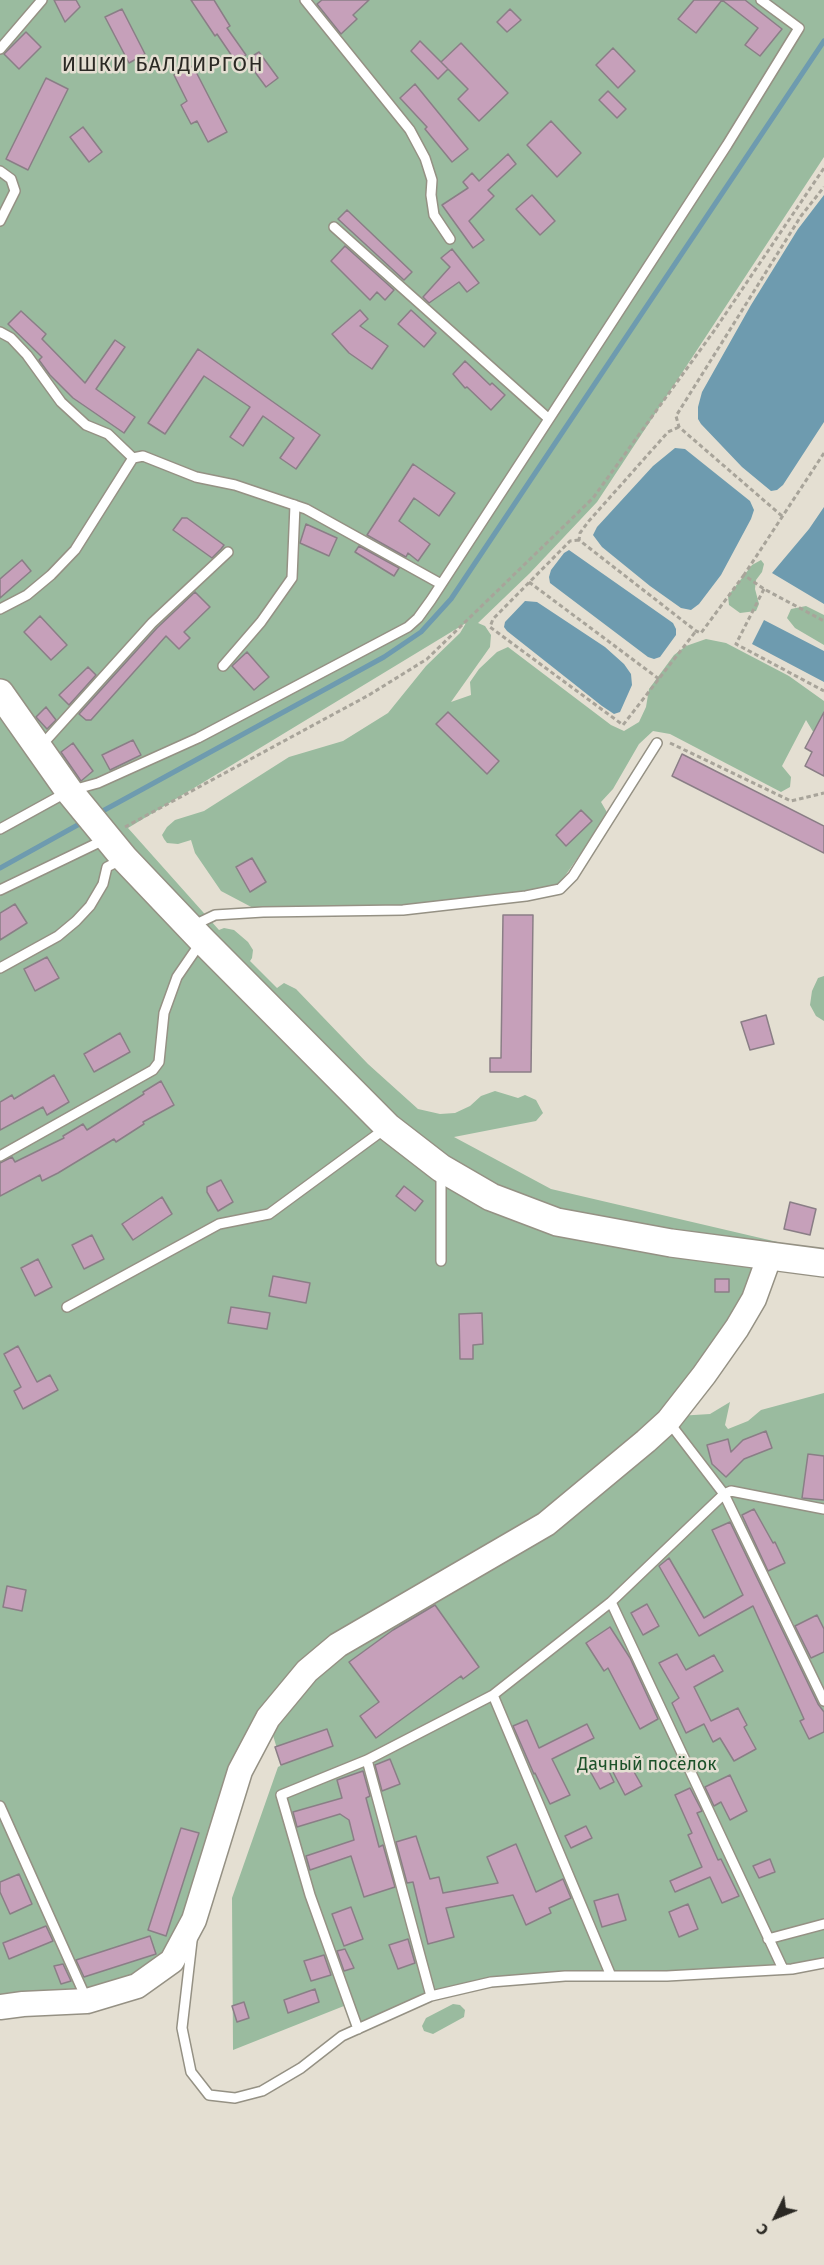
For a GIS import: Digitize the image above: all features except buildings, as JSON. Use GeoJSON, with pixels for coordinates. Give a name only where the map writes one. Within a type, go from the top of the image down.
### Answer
{"type":"FeatureCollection","features":[{"type":"Feature","properties":{"kind":"main road"},"geometry":{"type":"LineString","coordinates":[[0,693],[75,799],[124,858],[196,934],[388,1126],[441,1168],[491,1197],[557,1222],[671,1243],[824,1263]]}},
{"type":"Feature","properties":{"kind":"street"},"geometry":{"type":"LineString","coordinates":[[0,2007],[87,2001],[137,1986],[172,1961],[194,1920],[240,1772],[268,1718],[307,1671],[338,1645],[546,1524],[668,1421],[704,1375],[754,1299],[770,1255]]}},
{"type":"Feature","properties":{"kind":"lane"},"geometry":{"type":"LineString","coordinates":[[0,49],[42,0]]}},
{"type":"Feature","properties":{"kind":"lane"},"geometry":{"type":"LineString","coordinates":[[305,0],[410,130],[425,158],[432,180],[431,195],[434,215],[450,239]]}},
{"type":"Feature","properties":{"kind":"lane"},"geometry":{"type":"LineString","coordinates":[[0,829],[75,799],[98,783],[198,738],[400,631],[418,618],[728,145],[799,28],[760,0]]}},
{"type":"Feature","properties":{"kind":"lane"},"geometry":{"type":"LineString","coordinates":[[0,171],[11,179],[15,191],[0,221]]}},
{"type":"Feature","properties":{"kind":"lane"},"geometry":{"type":"LineString","coordinates":[[334,227],[549,419]]}},
{"type":"Feature","properties":{"kind":"lane"},"geometry":{"type":"LineString","coordinates":[[0,332],[11,338],[27,355],[61,402],[86,425],[108,434],[133,458]]}},
{"type":"Feature","properties":{"kind":"lane"},"geometry":{"type":"LineString","coordinates":[[0,609],[27,595],[51,575],[75,550],[133,458],[143,456],[196,477],[235,485],[306,509],[441,584]]}},
{"type":"Feature","properties":{"kind":"lane"},"geometry":{"type":"LineString","coordinates":[[223,666],[261,622],[292,578],[295,506]]}},
{"type":"Feature","properties":{"kind":"lane"},"geometry":{"type":"LineString","coordinates":[[38,749],[152,623],[228,552]]}},
{"type":"Feature","properties":{"kind":"lane"},"geometry":{"type":"LineString","coordinates":[[0,1156],[153,1070],[159,1062],[164,1013],[177,977],[196,934],[215,915],[402,910],[526,896],[560,889],[573,876],[657,743]]}},
{"type":"Feature","properties":{"kind":"lane"},"geometry":{"type":"LineString","coordinates":[[0,890],[103,833]]}},
{"type":"Feature","properties":{"kind":"lane"},"geometry":{"type":"LineString","coordinates":[[0,968],[58,936],[76,921],[90,906],[103,884],[107,867],[124,858]]}},
{"type":"Feature","properties":{"kind":"lane"},"geometry":{"type":"LineString","coordinates":[[67,1307],[219,1224],[269,1214],[388,1126]]}},
{"type":"Feature","properties":{"kind":"lane"},"geometry":{"type":"LineString","coordinates":[[441,1168],[441,1261]]}},
{"type":"Feature","properties":{"kind":"lane"},"geometry":{"type":"LineString","coordinates":[[668,1421],[724,1494],[824,1701]]}},
{"type":"Feature","properties":{"kind":"lane"},"geometry":{"type":"LineString","coordinates":[[358,2029],[310,1895],[281,1795],[367,1760],[493,1695],[611,1602],[724,1494],[731,1491],[824,1509]]}},
{"type":"Feature","properties":{"kind":"lane"},"geometry":{"type":"LineString","coordinates":[[611,1602],[783,1969]]}},
{"type":"Feature","properties":{"kind":"lane"},"geometry":{"type":"LineString","coordinates":[[493,1695],[611,1976]]}},
{"type":"Feature","properties":{"kind":"lane"},"geometry":{"type":"LineString","coordinates":[[367,1760],[431,1996]]}},
{"type":"Feature","properties":{"kind":"lane"},"geometry":{"type":"LineString","coordinates":[[0,1806],[87,2001],[0,2001]]}},
{"type":"Feature","properties":{"kind":"lane"},"geometry":{"type":"LineString","coordinates":[[194,1920],[182,2028],[191,2073],[210,2095],[235,2098],[262,2091],[301,2068],[342,2036],[431,1996],[491,1982],[565,1976],[667,1976],[783,1969],[824,1963]]}},
{"type":"Feature","properties":{"kind":"lane"},"geometry":{"type":"LineString","coordinates":[[768,1939],[824,1924]]}},
{"type":"Feature","properties":{"kind":"path"},"geometry":{"type":"LineString","coordinates":[[103,833],[369,695],[427,659],[593,498],[714,331],[824,168]]}},
{"type":"Feature","properties":{"kind":"path"},"geometry":{"type":"LineString","coordinates":[[782,516],[679,427],[676,416],[801,216],[824,187]]}},
{"type":"Feature","properties":{"kind":"path"},"geometry":{"type":"LineString","coordinates":[[579,540],[580,533],[588,522],[668,432],[679,427]]}},
{"type":"Feature","properties":{"kind":"path"},"geometry":{"type":"LineString","coordinates":[[579,540],[701,633],[744,575],[824,453]]}},
{"type":"Feature","properties":{"kind":"path"},"geometry":{"type":"LineString","coordinates":[[579,540],[570,542],[529,582],[493,619],[490,627],[623,725],[696,631]]}},
{"type":"Feature","properties":{"kind":"path"},"geometry":{"type":"LineString","coordinates":[[744,575],[764,589],[824,621]]}},
{"type":"Feature","properties":{"kind":"path"},"geometry":{"type":"LineString","coordinates":[[529,582],[659,679]]}},
{"type":"Feature","properties":{"kind":"path"},"geometry":{"type":"LineString","coordinates":[[764,589],[736,644],[824,691]]}},
{"type":"Feature","properties":{"kind":"path"},"geometry":{"type":"LineString","coordinates":[[657,743],[672,743],[791,801],[824,793]]}},
{"type":"Feature","properties":{"kind":"green space","name":"Дачный посёлок"},"geometry":{"type":"Polygon","coordinates":[[[0,0],[824,0],[824,157],[597,502],[530,573],[478,623],[485,626],[491,635],[490,647],[451,702],[471,695],[470,682],[479,669],[497,652],[508,647],[611,725],[624,731],[639,722],[646,707],[649,689],[674,655],[686,646],[706,639],[726,643],[789,676],[824,701],[824,750],[806,720],[782,766],[791,777],[790,787],[781,792],[670,734],[653,731],[639,744],[613,789],[601,802],[608,814],[558,886],[427,907],[257,910],[221,891],[195,853],[191,840],[178,844],[167,843],[164,839],[162,835],[175,820],[204,811],[289,757],[343,741],[388,713],[426,666],[460,633],[466,623],[128,828],[219,930],[224,928],[234,930],[248,942],[253,950],[250,961],[277,988],[284,983],[296,989],[368,1064],[418,1109],[440,1114],[455,1113],[470,1106],[481,1096],[495,1091],[518,1098],[525,1095],[536,1100],[543,1113],[536,1121],[454,1137],[551,1189],[799,1247],[770,1255],[678,1416],[710,1414],[730,1402],[725,1425],[728,1429],[748,1421],[761,1410],[824,1393],[824,1963],[491,1982],[431,1996],[362,2027],[354,2002],[233,2050],[232,1898],[278,1767],[282,1765],[268,1719],[194,1920],[137,1986],[0,2002],[0,0]]]}},
{"type":"Feature","properties":{"kind":"green space"},"geometry":{"type":"Polygon","coordinates":[[[761,560],[764,564],[756,580],[755,589],[759,604],[756,611],[740,613],[729,605],[728,596],[752,565],[761,560]]]}},
{"type":"Feature","properties":{"kind":"green space"},"geometry":{"type":"Polygon","coordinates":[[[806,606],[824,615],[824,645],[795,628],[787,618],[791,609],[806,606]]]}},
{"type":"Feature","properties":{"kind":"green space"},"geometry":{"type":"Polygon","coordinates":[[[824,976],[824,1021],[816,1016],[810,1005],[812,991],[818,978],[824,976]]]}},
{"type":"Feature","properties":{"kind":"green space"},"geometry":{"type":"Polygon","coordinates":[[[453,2004],[460,2005],[465,2010],[464,2017],[433,2034],[424,2031],[422,2026],[426,2018],[453,2004]]]}},
{"type":"Feature","properties":{"kind":"water"},"geometry":{"type":"Polygon","coordinates":[[[824,195],[824,422],[783,485],[771,491],[742,467],[701,424],[698,419],[698,407],[702,392],[751,305],[798,229],[824,195]]]}},
{"type":"Feature","properties":{"kind":"water"},"geometry":{"type":"Polygon","coordinates":[[[675,448],[685,449],[750,501],[754,510],[721,575],[699,604],[691,610],[681,608],[650,586],[602,547],[593,535],[597,527],[653,466],[675,448]]]}},
{"type":"Feature","properties":{"kind":"water"},"geometry":{"type":"Polygon","coordinates":[[[824,507],[824,604],[772,573],[809,529],[824,507]]]}},
{"type":"Feature","properties":{"kind":"water"},"geometry":{"type":"Polygon","coordinates":[[[569,550],[673,623],[676,635],[660,657],[654,659],[648,657],[550,583],[551,570],[569,550]]]}},
{"type":"Feature","properties":{"kind":"water"},"geometry":{"type":"Polygon","coordinates":[[[525,601],[537,602],[605,647],[624,664],[631,674],[632,685],[620,712],[614,714],[602,706],[507,631],[504,627],[505,622],[525,601]]]}},
{"type":"Feature","properties":{"kind":"water"},"geometry":{"type":"Polygon","coordinates":[[[764,620],[824,651],[824,682],[752,644],[764,620]]]}},
{"type":"Feature","properties":{"kind":"waterway"},"geometry":{"type":"LineString","coordinates":[[99,813],[384,657],[421,632],[451,599],[824,41]]}},
{"type":"Feature","properties":{"kind":"waterway"},"geometry":{"type":"LineString","coordinates":[[0,868],[83,822]]}},
{"type":"Feature","properties":{"kind":"district","name":"ИШКИ БАЛДИРГОН"},"geometry":{"type":"Point","coordinates":[163,65]}}]}
